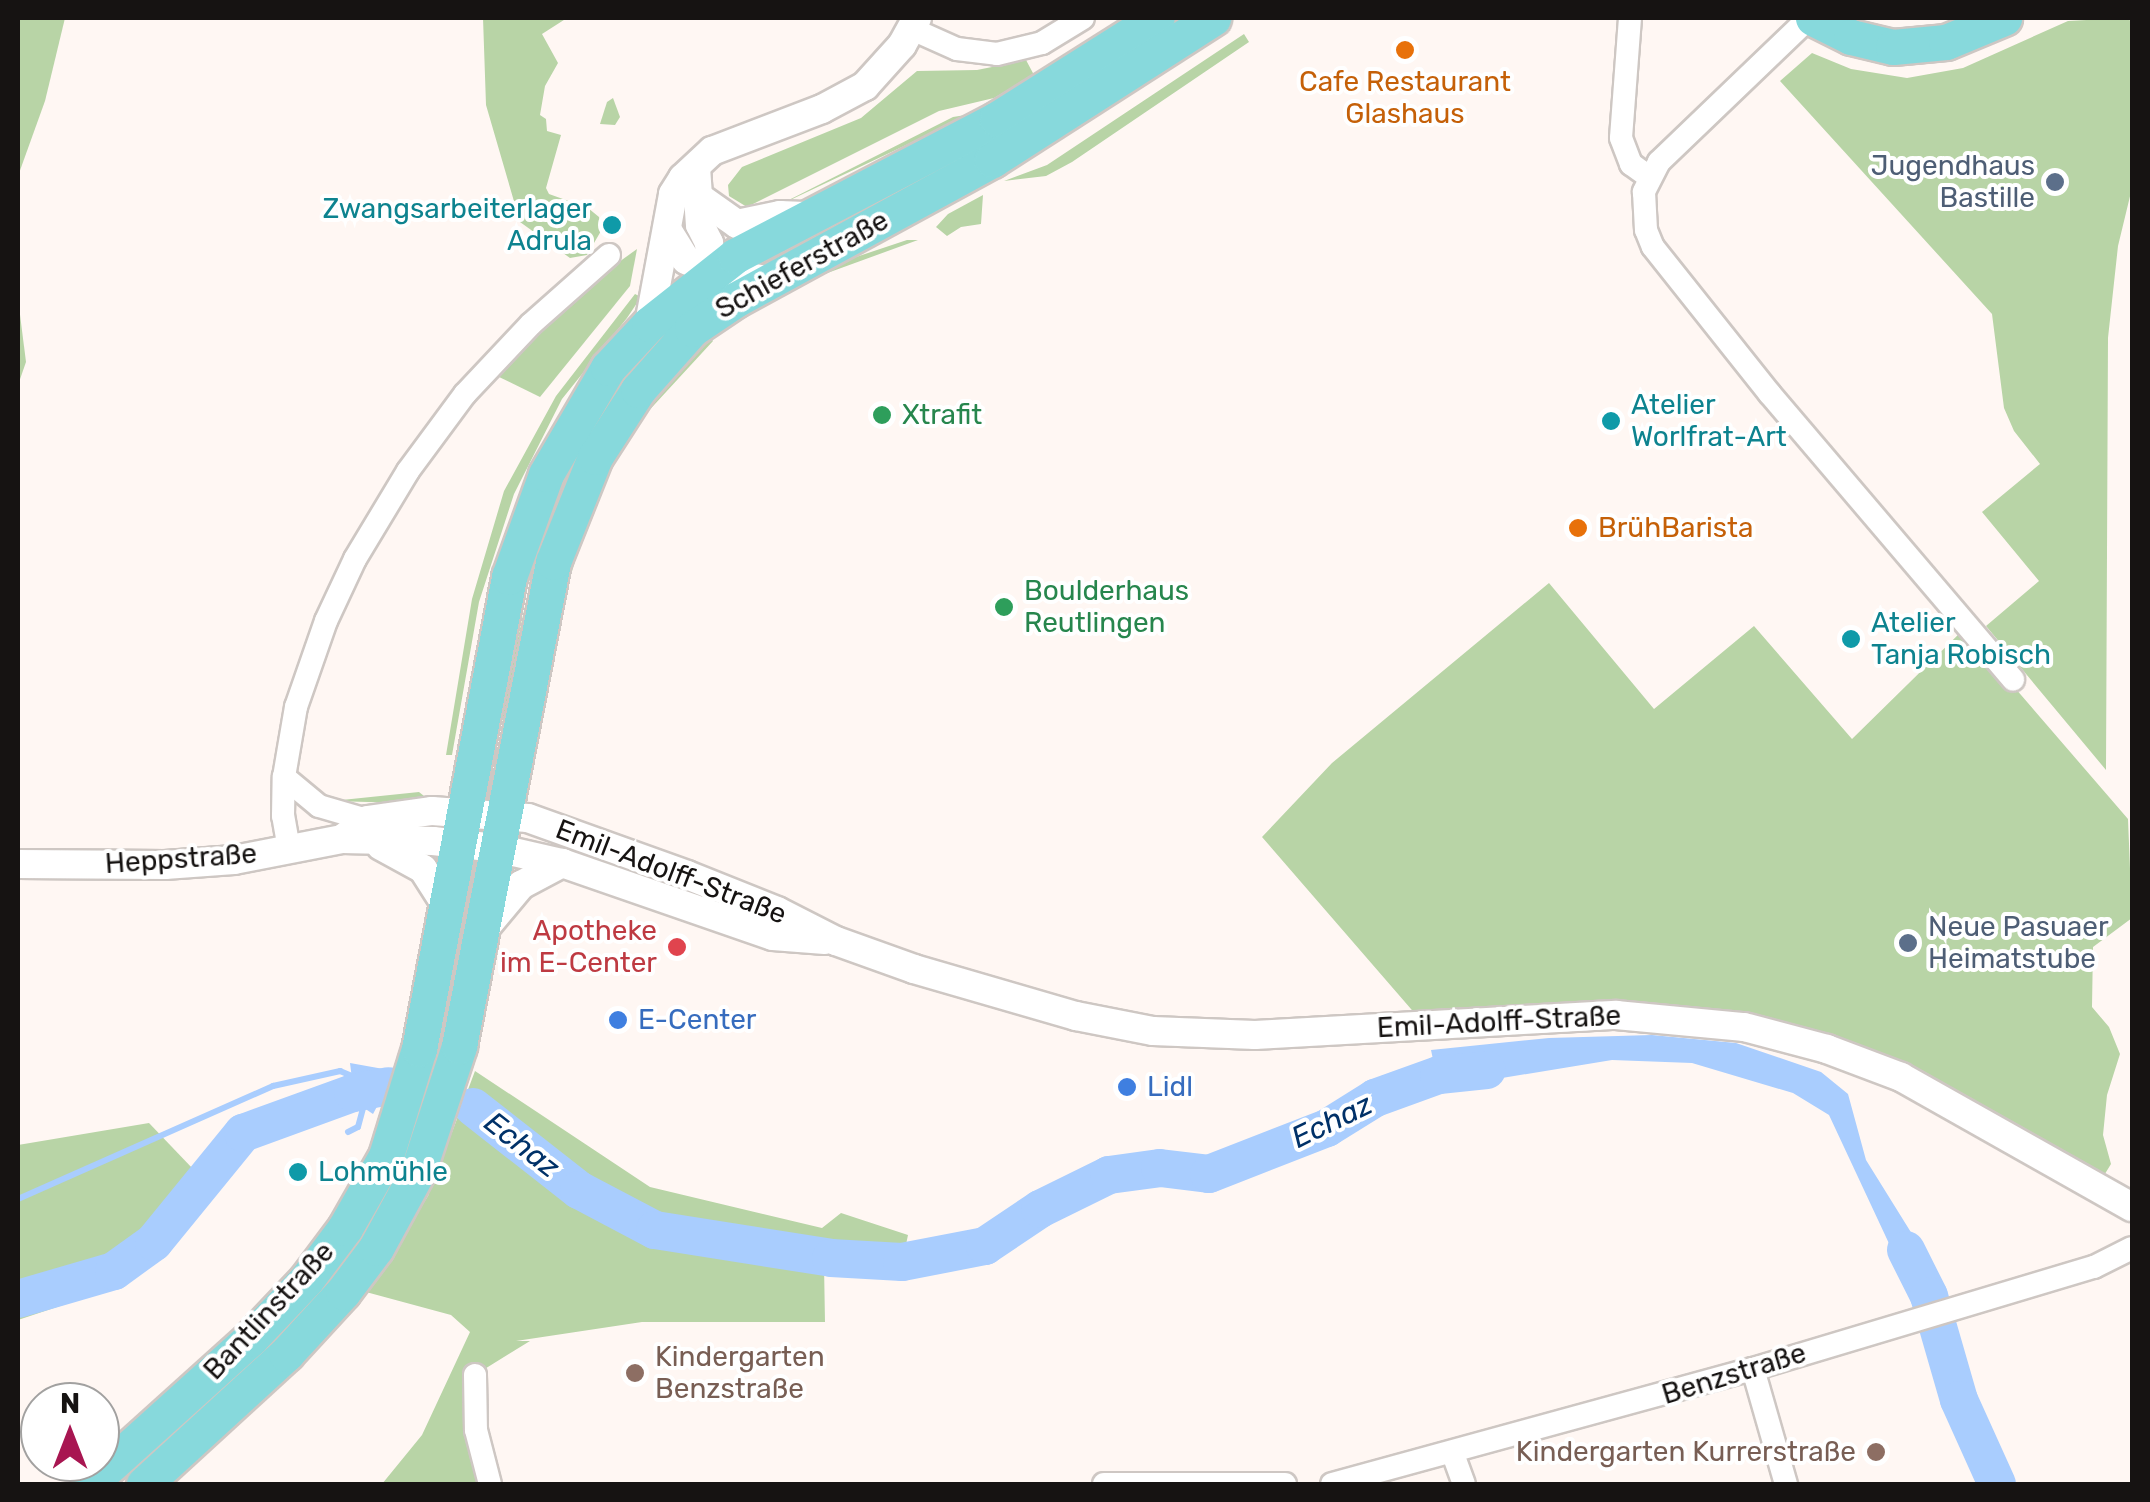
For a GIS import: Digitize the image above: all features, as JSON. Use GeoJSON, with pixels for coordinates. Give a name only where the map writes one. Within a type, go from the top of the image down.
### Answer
{"type":"FeatureCollection","features":[{"type":"Feature","properties":{"kind":"main road","name":"Schieferstraße"},"geometry":{"type":"LineString","coordinates":[[460,827],[508,577],[546,474],[608,368],[649,324],[714,272],[806,216],[997,119],[1157,18]]}},
{"type":"Feature","properties":{"kind":"main road","name":"Schieferstraße"},"geometry":{"type":"LineString","coordinates":[[500,831],[554,562],[594,457],[661,360],[704,320],[768,280],[992,160],[1212,18]]}},
{"type":"Feature","properties":{"kind":"main road"},"geometry":{"type":"LineString","coordinates":[[1811,18],[1851,37],[1893,47],[1946,42],[2004,18]]}},
{"type":"Feature","properties":{"kind":"main road"},"geometry":{"type":"LineString","coordinates":[[478,727],[517,734]]}},
{"type":"Feature","properties":{"kind":"main road","name":"Bantlinstraße"},"geometry":{"type":"LineString","coordinates":[[89,1484],[280,1308],[320,1263],[361,1203],[405,1103],[460,827]]}},
{"type":"Feature","properties":{"kind":"main road","name":"Bantlinstraße"},"geometry":{"type":"LineString","coordinates":[[144,1484],[266,1373],[365,1265],[418,1172],[455,1061],[500,831]]}},
{"type":"Feature","properties":{"kind":"main road"},"geometry":{"type":"LineString","coordinates":[[266,1373],[316,1352]]}},
{"type":"Feature","properties":{"kind":"street"},"geometry":{"type":"LineString","coordinates":[[649,324],[674,194],[682,178],[696,166],[726,145],[850,96],[891,60],[914,23],[957,49],[997,54],[1042,43],[1083,18]]}},
{"type":"Feature","properties":{"kind":"street"},"geometry":{"type":"LineString","coordinates":[[1630,18],[1621,138],[1631,164],[1648,177]]}},
{"type":"Feature","properties":{"kind":"street"},"geometry":{"type":"LineString","coordinates":[[1811,18],[1675,145],[1648,177],[1642,204],[1654,247],[1770,394],[2013,680]]}},
{"type":"Feature","properties":{"kind":"street"},"geometry":{"type":"LineString","coordinates":[[696,166],[700,225],[709,243],[714,272],[704,320]]}},
{"type":"Feature","properties":{"kind":"street"},"geometry":{"type":"LineString","coordinates":[[700,198],[736,224],[780,215],[806,216]]}},
{"type":"Feature","properties":{"kind":"street"},"geometry":{"type":"LineString","coordinates":[[668,231],[686,260],[714,272],[768,280]]}},
{"type":"Feature","properties":{"kind":"street"},"geometry":{"type":"LineString","coordinates":[[289,849],[283,816],[284,778],[296,707],[339,589],[382,510],[478,379],[530,324],[609,255]]}},
{"type":"Feature","properties":{"kind":"street"},"geometry":{"type":"LineString","coordinates":[[284,778],[319,806],[369,831],[410,859],[446,905]]}},
{"type":"Feature","properties":{"kind":"street"},"geometry":{"type":"LineString","coordinates":[[369,831],[460,827],[500,831]]}},
{"type":"Feature","properties":{"kind":"street"},"geometry":{"type":"LineString","coordinates":[[480,935],[521,885],[562,863],[558,853],[566,830]]}},
{"type":"Feature","properties":{"kind":"street","name":"Emil-Adolff-Straße"},"geometry":{"type":"LineString","coordinates":[[500,831],[566,830],[777,910],[836,941],[999,995],[1153,1032],[1255,1035],[1616,1015],[1744,1026],[1798,1039],[1901,1077],[2132,1207]]}},
{"type":"Feature","properties":{"kind":"street","name":"Heppstraße"},"geometry":{"type":"LineString","coordinates":[[18,864],[164,865],[289,849],[369,831]]}},
{"type":"Feature","properties":{"kind":"street","name":"Emil-Adolff-Straße"},"geometry":{"type":"LineString","coordinates":[[500,831],[562,863],[773,936],[836,941]]}},
{"type":"Feature","properties":{"kind":"street","name":"Benzstraße"},"geometry":{"type":"LineString","coordinates":[[1332,1484],[1454,1454],[1753,1369],[2094,1267],[2132,1248]]}},
{"type":"Feature","properties":{"kind":"street"},"geometry":{"type":"LineString","coordinates":[[1753,1369],[1786,1484]]}},
{"type":"Feature","properties":{"kind":"street"},"geometry":{"type":"LineString","coordinates":[[474,1375],[476,1430],[490,1484]]}},
{"type":"Feature","properties":{"kind":"street"},"geometry":{"type":"LineString","coordinates":[[1454,1454],[1464,1484]]}},
{"type":"Feature","properties":{"kind":"street"},"geometry":{"type":"LineString","coordinates":[[1104,1484],[1285,1484]]}},
{"type":"Feature","properties":{"kind":"green space"},"geometry":{"type":"Polygon","coordinates":[[[18,18],[65,18],[45,101],[18,176],[18,18]]]}},
{"type":"Feature","properties":{"kind":"green space"},"geometry":{"type":"Polygon","coordinates":[[[483,18],[567,18],[542,34],[558,63],[545,86],[540,115],[546,119],[547,131],[561,135],[546,188],[549,194],[588,208],[599,217],[601,231],[587,255],[570,258],[520,222],[486,105],[483,18]]]}},
{"type":"Feature","properties":{"kind":"green space"},"geometry":{"type":"Polygon","coordinates":[[[2068,21],[2132,21],[2132,188],[2118,246],[2108,338],[2106,770],[1986,626],[2039,581],[1982,512],[2040,464],[2014,431],[2004,408],[1992,314],[1780,81],[1812,53],[1851,69],[1907,78],[1963,68],[2068,21]]]}},
{"type":"Feature","properties":{"kind":"green space"},"geometry":{"type":"Polygon","coordinates":[[[1244,34],[1249,42],[1072,162],[1046,176],[1004,181],[1047,165],[1244,34]]]}},
{"type":"Feature","properties":{"kind":"green space"},"geometry":{"type":"Polygon","coordinates":[[[1026,60],[1034,75],[994,98],[939,111],[747,207],[729,196],[728,185],[742,167],[861,118],[917,71],[977,70],[1026,60]]]}},
{"type":"Feature","properties":{"kind":"green space"},"geometry":{"type":"Polygon","coordinates":[[[613,98],[620,117],[615,125],[600,124],[607,102],[613,98]]]}},
{"type":"Feature","properties":{"kind":"green space"},"geometry":{"type":"Polygon","coordinates":[[[978,113],[961,119],[767,211],[953,117],[978,113]]]}},
{"type":"Feature","properties":{"kind":"green space"},"geometry":{"type":"Polygon","coordinates":[[[983,195],[981,224],[961,227],[947,236],[936,227],[948,214],[983,195]]]}},
{"type":"Feature","properties":{"kind":"green space"},"geometry":{"type":"Polygon","coordinates":[[[907,240],[918,240],[800,283],[754,310],[754,304],[811,272],[907,240]]]}},
{"type":"Feature","properties":{"kind":"green space"},"geometry":{"type":"Polygon","coordinates":[[[637,249],[630,286],[540,397],[495,375],[594,280],[637,249]]]}},
{"type":"Feature","properties":{"kind":"green space"},"geometry":{"type":"Polygon","coordinates":[[[635,294],[641,297],[627,318],[562,399],[514,494],[479,602],[452,755],[446,755],[472,599],[504,491],[556,396],[635,294]]]}},
{"type":"Feature","properties":{"kind":"green space"},"geometry":{"type":"Polygon","coordinates":[[[18,299],[26,362],[18,385],[18,299]]]}},
{"type":"Feature","properties":{"kind":"green space"},"geometry":{"type":"Polygon","coordinates":[[[672,327],[623,380],[578,451],[509,721],[500,720],[536,556],[573,449],[644,346],[672,327]]]}},
{"type":"Feature","properties":{"kind":"green space"},"geometry":{"type":"Polygon","coordinates":[[[709,336],[713,341],[643,417],[614,462],[587,522],[556,624],[532,773],[526,780],[549,623],[593,489],[664,381],[709,336]]]}},
{"type":"Feature","properties":{"kind":"green space"},"geometry":{"type":"Polygon","coordinates":[[[1549,583],[1654,709],[1754,626],[1852,739],[1964,629],[2128,819],[2132,918],[2093,947],[2092,1007],[2109,1027],[2120,1054],[2107,1095],[2103,1135],[2111,1164],[2103,1177],[1976,1117],[1744,1027],[1424,1024],[1262,837],[1332,763],[1549,583]]]}},
{"type":"Feature","properties":{"kind":"green space"},"geometry":{"type":"Polygon","coordinates":[[[419,792],[424,796],[405,803],[332,801],[419,792]]]}},
{"type":"Feature","properties":{"kind":"green space"},"geometry":{"type":"Polygon","coordinates":[[[475,1071],[650,1187],[822,1228],[841,1213],[908,1235],[902,1264],[824,1264],[825,1322],[642,1322],[516,1341],[530,1341],[475,1375],[490,1484],[382,1484],[422,1435],[470,1332],[451,1315],[366,1292],[428,1196],[475,1071]]]}},
{"type":"Feature","properties":{"kind":"green space"},"geometry":{"type":"Polygon","coordinates":[[[149,1123],[216,1193],[179,1231],[96,1294],[18,1320],[18,1145],[149,1123]]]}},
{"type":"Feature","properties":{"kind":"water"},"geometry":{"type":"Polygon","coordinates":[[[1652,1035],[1736,1043],[1821,1072],[1848,1094],[1866,1160],[1945,1287],[1914,1297],[1829,1115],[1793,1093],[1692,1063],[1612,1060],[1478,1082],[1472,1073],[1437,1079],[1431,1050],[1549,1038],[1652,1035]]]}},
{"type":"Feature","properties":{"kind":"water"},"geometry":{"type":"Polygon","coordinates":[[[350,1063],[389,1070],[388,1086],[373,1114],[355,1102],[350,1063]]]}},
{"type":"Feature","properties":{"kind":"waterway","name":"Echaz"},"geometry":{"type":"LineString","coordinates":[[473,1107],[579,1190],[655,1230],[831,1258],[902,1262],[985,1246],[1040,1209],[1109,1175],[1160,1168],[1209,1174],[1327,1128],[1375,1098],[1439,1075],[1487,1070]]}},
{"type":"Feature","properties":{"kind":"waterway"},"geometry":{"type":"LineString","coordinates":[[18,1199],[273,1086],[340,1071],[354,1077]]}},
{"type":"Feature","properties":{"kind":"waterway","name":"Echaz"},"geometry":{"type":"LineString","coordinates":[[18,1299],[114,1271],[154,1242],[243,1133],[353,1093],[388,1086]]}},
{"type":"Feature","properties":{"kind":"waterway"},"geometry":{"type":"LineString","coordinates":[[348,1132],[358,1127],[365,1100]]}},
{"type":"Feature","properties":{"kind":"waterway","name":"Echaz"},"geometry":{"type":"LineString","coordinates":[[1906,1250],[1929,1296],[1959,1400],[1997,1484]]}},
{"type":"Feature","properties":{"kind":"place","name":"Cafe Restaurant Glashaus"},"geometry":{"type":"Point","coordinates":[1405,50]}},
{"type":"Feature","properties":{"kind":"place","name":"Jugendhaus Bastille"},"geometry":{"type":"Point","coordinates":[2055,182]}},
{"type":"Feature","properties":{"kind":"place","name":"Zwangsarbeiterlager Adrula"},"geometry":{"type":"Point","coordinates":[612,225]}},
{"type":"Feature","properties":{"kind":"place","name":"Xtrafit"},"geometry":{"type":"Point","coordinates":[882,415]}},
{"type":"Feature","properties":{"kind":"place","name":"Atelier Worlfrat-Art"},"geometry":{"type":"Point","coordinates":[1611,421]}},
{"type":"Feature","properties":{"kind":"place","name":"BrühBarista"},"geometry":{"type":"Point","coordinates":[1578,528]}},
{"type":"Feature","properties":{"kind":"place","name":"Boulderhaus Reutlingen"},"geometry":{"type":"Point","coordinates":[1004,607]}},
{"type":"Feature","properties":{"kind":"place","name":"Atelier Tanja Robisch"},"geometry":{"type":"Point","coordinates":[1851,639]}},
{"type":"Feature","properties":{"kind":"place","name":"Neue Pasuaer Heimatstube"},"geometry":{"type":"Point","coordinates":[1908,943]}},
{"type":"Feature","properties":{"kind":"place","name":"Apotheke im E-Center"},"geometry":{"type":"Point","coordinates":[677,947]}},
{"type":"Feature","properties":{"kind":"place","name":"E-Center"},"geometry":{"type":"Point","coordinates":[618,1020]}},
{"type":"Feature","properties":{"kind":"place","name":"Lidl"},"geometry":{"type":"Point","coordinates":[1127,1087]}},
{"type":"Feature","properties":{"kind":"place","name":"Lohmühle"},"geometry":{"type":"Point","coordinates":[298,1172]}},
{"type":"Feature","properties":{"kind":"place","name":"Kindergarten Benzstraße"},"geometry":{"type":"Point","coordinates":[635,1373]}},
{"type":"Feature","properties":{"kind":"place","name":"Kindergarten Kurrerstraße"},"geometry":{"type":"Point","coordinates":[1876,1452]}}]}
